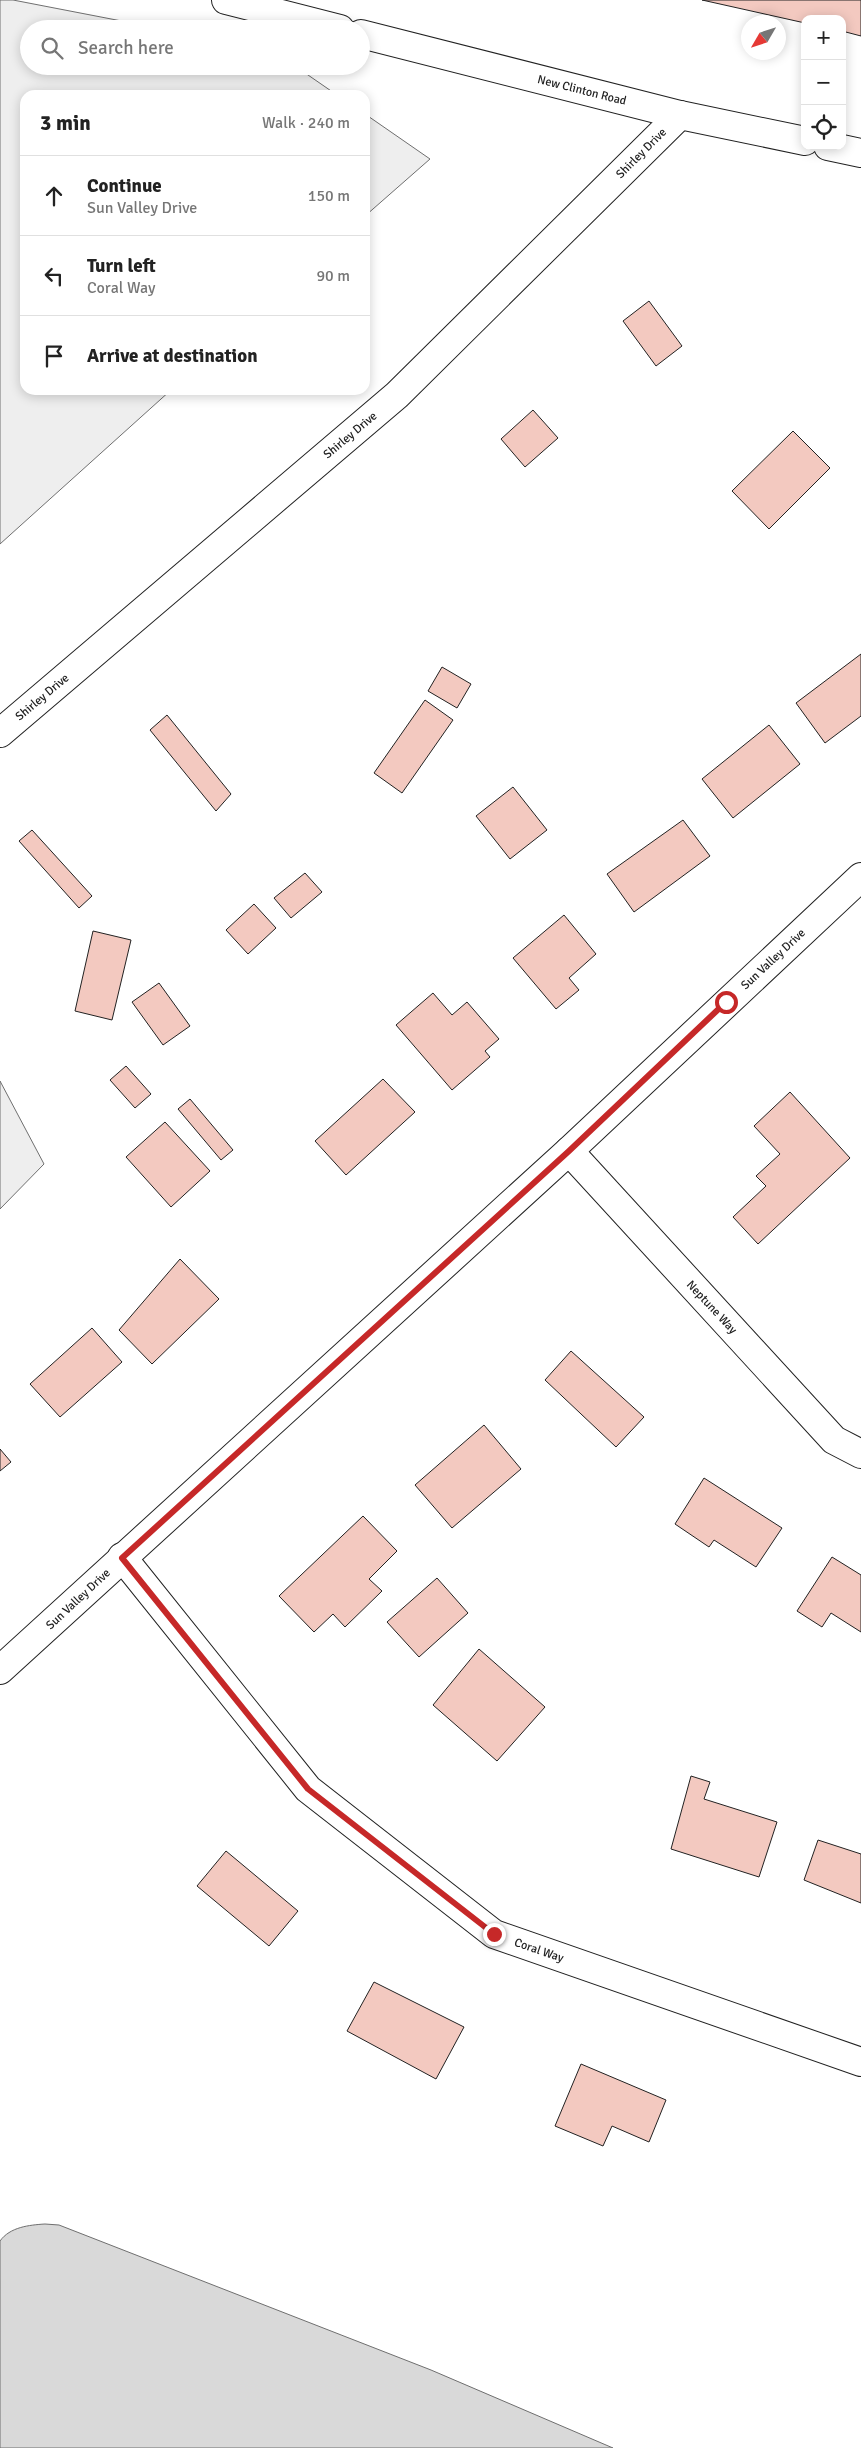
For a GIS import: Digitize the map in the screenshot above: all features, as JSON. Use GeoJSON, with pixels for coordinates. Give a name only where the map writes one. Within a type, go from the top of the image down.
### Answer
{"type":"FeatureCollection","features":[{"type":"Feature","properties":{"kind":"street"},"geometry":{"type":"LineString","coordinates":[[226,0],[305,20]]}},
{"type":"Feature","properties":{"kind":"street","name":"New Clinton Road"},"geometry":{"type":"LineString","coordinates":[[370,36],[680,115],[801,140]]}},
{"type":"Feature","properties":{"kind":"street","name":"Shirley Drive"},"geometry":{"type":"LineString","coordinates":[[0,733],[397,395],[680,115]]}},
{"type":"Feature","properties":{"kind":"street"},"geometry":{"type":"LineString","coordinates":[[846,150],[861,153]]}},
{"type":"Feature","properties":{"kind":"street","name":"Sun Valley Drive"},"geometry":{"type":"LineString","coordinates":[[0,1670],[569,1151],[861,877]]}},
{"type":"Feature","properties":{"kind":"street","name":"Neptune Way"},"geometry":{"type":"LineString","coordinates":[[569,1151],[834,1440],[861,1454]]}},
{"type":"Feature","properties":{"kind":"street","name":"Coral Way"},"geometry":{"type":"LineString","coordinates":[[122,1558],[308,1789],[494,1934],[861,2062]]}},
{"type":"Feature","properties":{"kind":"shaded area"},"geometry":{"type":"Polygon","coordinates":[[[0,0],[13,0],[116,20],[20,20],[20,75],[308,75],[330,90],[20,90],[20,395],[165,395],[0,544],[0,0]]]}},
{"type":"Feature","properties":{"kind":"shaded area"},"geometry":{"type":"Polygon","coordinates":[[[370,117],[430,159],[370,212],[370,117]]]}},
{"type":"Feature","properties":{"kind":"shaded area"},"geometry":{"type":"Polygon","coordinates":[[[0,1081],[44,1164],[0,1209],[0,1081]]]}},
{"type":"Feature","properties":{"kind":"shaded area"},"geometry":{"type":"Polygon","coordinates":[[[59,2225],[431,2370],[613,2448],[0,2448],[0,2241],[14,2230],[26,2226],[59,2225]]]}},
{"type":"Feature","properties":{"kind":"building"},"geometry":{"type":"Polygon","coordinates":[[[702,0],[861,0],[861,36],[846,32],[846,15],[801,15],[801,22],[786,19],[786,15],[769,15],[702,0]]]}},
{"type":"Feature","properties":{"kind":"building"},"geometry":{"type":"Polygon","coordinates":[[[649,301],[682,346],[656,366],[623,321],[649,301]]]}},
{"type":"Feature","properties":{"kind":"building"},"geometry":{"type":"Polygon","coordinates":[[[533,410],[558,438],[525,467],[501,439],[533,410]]]}},
{"type":"Feature","properties":{"kind":"building"},"geometry":{"type":"Polygon","coordinates":[[[793,431],[830,468],[769,529],[732,491],[793,431]]]}},
{"type":"Feature","properties":{"kind":"building"},"geometry":{"type":"Polygon","coordinates":[[[861,654],[861,716],[825,743],[796,703],[861,654]]]}},
{"type":"Feature","properties":{"kind":"building"},"geometry":{"type":"Polygon","coordinates":[[[442,667],[471,684],[457,708],[428,691],[442,667]]]}},
{"type":"Feature","properties":{"kind":"building"},"geometry":{"type":"Polygon","coordinates":[[[425,700],[453,720],[402,793],[374,773],[425,700]]]}},
{"type":"Feature","properties":{"kind":"building"},"geometry":{"type":"Polygon","coordinates":[[[167,715],[231,794],[216,811],[150,730],[167,715]]]}},
{"type":"Feature","properties":{"kind":"building"},"geometry":{"type":"Polygon","coordinates":[[[769,725],[800,764],[733,818],[702,779],[769,725]]]}},
{"type":"Feature","properties":{"kind":"building"},"geometry":{"type":"Polygon","coordinates":[[[513,787],[547,830],[510,859],[476,816],[513,787]]]}},
{"type":"Feature","properties":{"kind":"building"},"geometry":{"type":"Polygon","coordinates":[[[683,820],[710,856],[634,912],[607,874],[683,820]]]}},
{"type":"Feature","properties":{"kind":"building"},"geometry":{"type":"Polygon","coordinates":[[[32,830],[92,896],[79,908],[19,841],[32,830]]]}},
{"type":"Feature","properties":{"kind":"building"},"geometry":{"type":"Polygon","coordinates":[[[305,873],[322,892],[291,918],[274,898],[305,873]]]}},
{"type":"Feature","properties":{"kind":"building"},"geometry":{"type":"Polygon","coordinates":[[[254,904],[276,928],[248,954],[226,930],[254,904]]]}},
{"type":"Feature","properties":{"kind":"building"},"geometry":{"type":"Polygon","coordinates":[[[564,915],[596,954],[569,978],[579,990],[556,1009],[513,958],[564,915]]]}},
{"type":"Feature","properties":{"kind":"building"},"geometry":{"type":"Polygon","coordinates":[[[93,931],[131,940],[112,1020],[75,1011],[93,931]]]}},
{"type":"Feature","properties":{"kind":"building"},"geometry":{"type":"Polygon","coordinates":[[[159,983],[190,1026],[163,1045],[132,1002],[159,983]]]}},
{"type":"Feature","properties":{"kind":"building"},"geometry":{"type":"Polygon","coordinates":[[[433,993],[452,1015],[467,1002],[499,1039],[485,1051],[490,1057],[452,1090],[396,1025],[433,993]]]}},
{"type":"Feature","properties":{"kind":"building"},"geometry":{"type":"Polygon","coordinates":[[[126,1066],[151,1094],[135,1108],[110,1080],[126,1066]]]}},
{"type":"Feature","properties":{"kind":"building"},"geometry":{"type":"Polygon","coordinates":[[[383,1079],[415,1112],[346,1175],[315,1141],[383,1079]]]}},
{"type":"Feature","properties":{"kind":"building"},"geometry":{"type":"Polygon","coordinates":[[[790,1092],[850,1158],[758,1244],[733,1217],[766,1186],[756,1176],[780,1154],[754,1126],[790,1092]]]}},
{"type":"Feature","properties":{"kind":"building"},"geometry":{"type":"Polygon","coordinates":[[[190,1099],[233,1150],[221,1160],[178,1109],[190,1099]]]}},
{"type":"Feature","properties":{"kind":"building"},"geometry":{"type":"Polygon","coordinates":[[[165,1122],[210,1171],[171,1207],[126,1157],[165,1122]]]}},
{"type":"Feature","properties":{"kind":"building"},"geometry":{"type":"Polygon","coordinates":[[[180,1259],[219,1299],[152,1364],[119,1330],[180,1259]]]}},
{"type":"Feature","properties":{"kind":"building"},"geometry":{"type":"Polygon","coordinates":[[[92,1328],[122,1362],[60,1417],[30,1384],[92,1328]]]}},
{"type":"Feature","properties":{"kind":"building"},"geometry":{"type":"Polygon","coordinates":[[[571,1351],[644,1417],[616,1447],[545,1380],[571,1351]]]}},
{"type":"Feature","properties":{"kind":"building"},"geometry":{"type":"Polygon","coordinates":[[[484,1425],[521,1469],[452,1528],[415,1485],[484,1425]]]}},
{"type":"Feature","properties":{"kind":"building"},"geometry":{"type":"Polygon","coordinates":[[[0,1449],[11,1462],[0,1471],[0,1449]]]}},
{"type":"Feature","properties":{"kind":"building"},"geometry":{"type":"Polygon","coordinates":[[[704,1478],[782,1528],[756,1567],[714,1540],[709,1547],[675,1524],[704,1478]]]}},
{"type":"Feature","properties":{"kind":"building"},"geometry":{"type":"Polygon","coordinates":[[[363,1516],[397,1551],[369,1579],[382,1591],[345,1627],[333,1614],[314,1632],[279,1596],[363,1516]]]}},
{"type":"Feature","properties":{"kind":"building"},"geometry":{"type":"Polygon","coordinates":[[[832,1557],[861,1575],[861,1632],[831,1613],[822,1627],[797,1611],[832,1557]]]}},
{"type":"Feature","properties":{"kind":"building"},"geometry":{"type":"Polygon","coordinates":[[[437,1578],[468,1613],[419,1657],[387,1622],[437,1578]]]}},
{"type":"Feature","properties":{"kind":"building"},"geometry":{"type":"Polygon","coordinates":[[[479,1649],[545,1707],[497,1761],[433,1705],[479,1649]]]}},
{"type":"Feature","properties":{"kind":"building"},"geometry":{"type":"Polygon","coordinates":[[[691,1776],[710,1782],[704,1799],[777,1822],[759,1877],[671,1849],[691,1776]]]}},
{"type":"Feature","properties":{"kind":"building"},"geometry":{"type":"Polygon","coordinates":[[[818,1840],[861,1854],[861,1903],[804,1880],[818,1840]]]}},
{"type":"Feature","properties":{"kind":"building"},"geometry":{"type":"Polygon","coordinates":[[[226,1851],[298,1911],[269,1946],[197,1886],[226,1851]]]}},
{"type":"Feature","properties":{"kind":"building"},"geometry":{"type":"Polygon","coordinates":[[[374,1982],[464,2027],[436,2079],[347,2031],[374,1982]]]}},
{"type":"Feature","properties":{"kind":"building"},"geometry":{"type":"Polygon","coordinates":[[[581,2064],[666,2100],[649,2142],[612,2126],[603,2146],[555,2126],[581,2064]]]}},
{"type":"Feature","properties":{"kind":"route"},"geometry":{"type":"LineString","coordinates":[[494,1934],[308,1789],[122,1558],[569,1151],[726,1002]]}}]}
